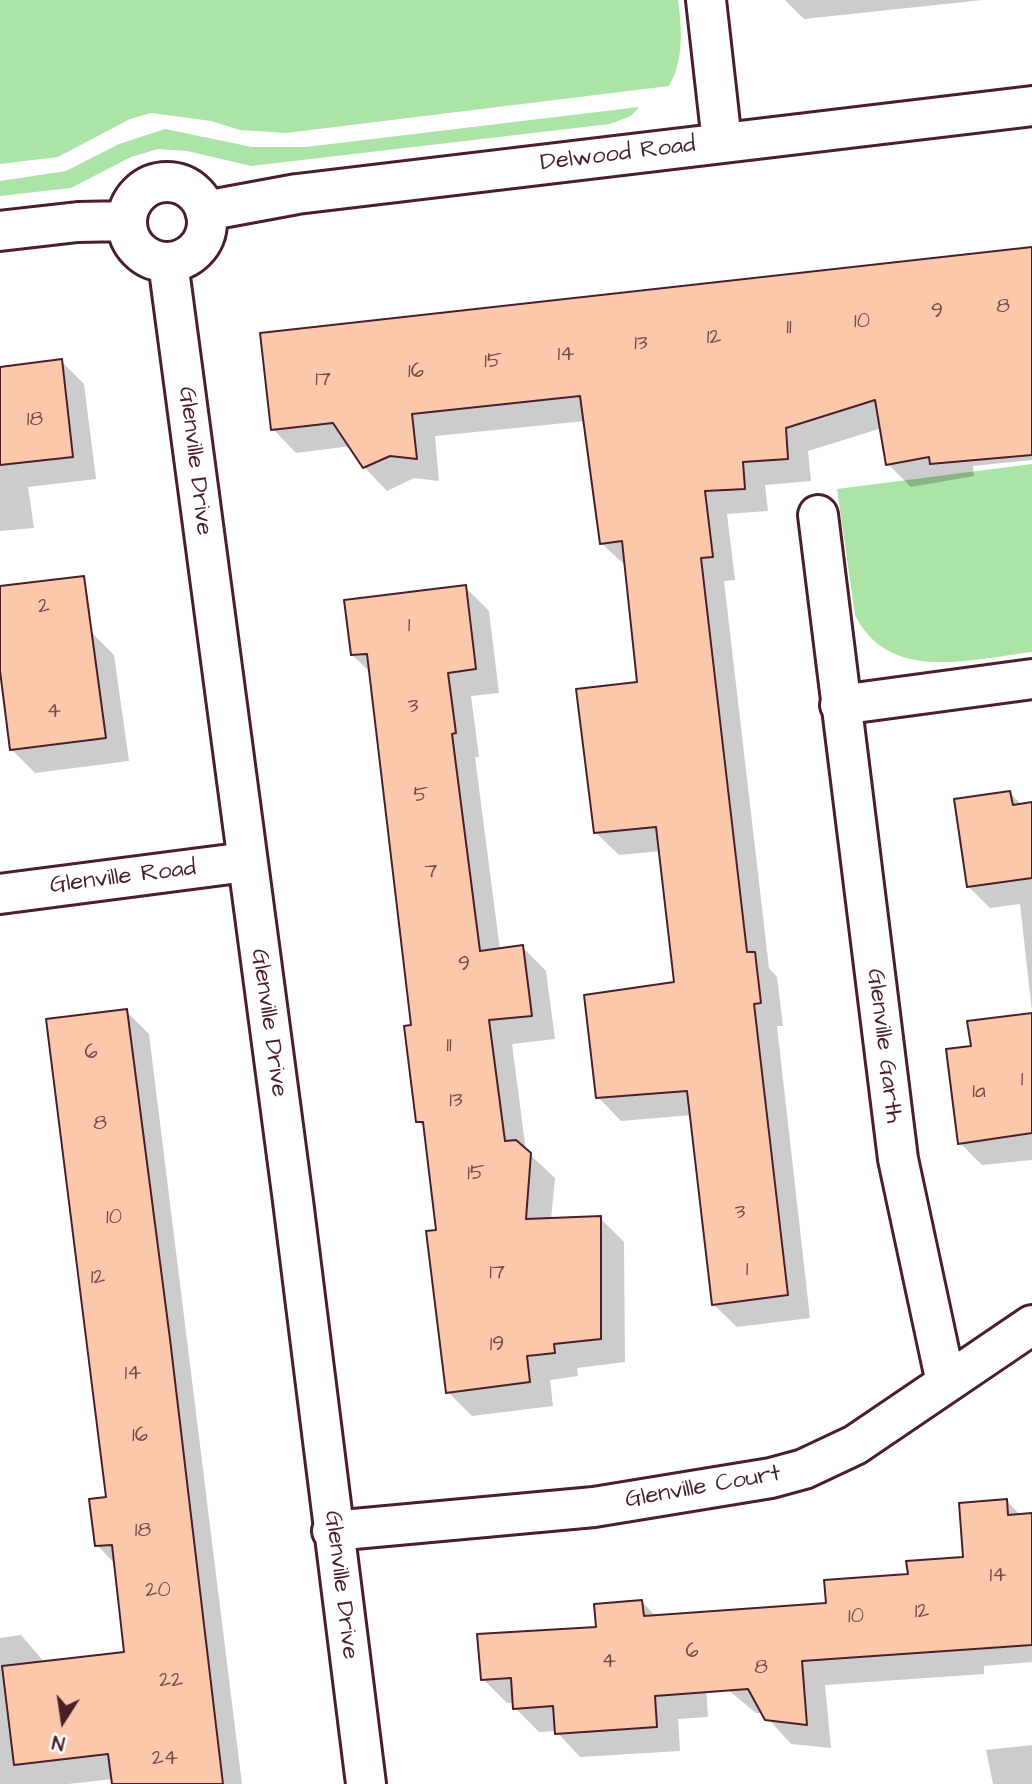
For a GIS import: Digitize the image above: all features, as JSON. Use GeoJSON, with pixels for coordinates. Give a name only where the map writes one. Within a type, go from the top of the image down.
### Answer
{"type":"FeatureCollection","features":[{"type":"Feature","properties":{"kind":"street"},"geometry":{"type":"LineString","coordinates":[[706,0],[722,142]]}},
{"type":"Feature","properties":{"kind":"street","name":"Delwood Road"},"geometry":{"type":"LineString","coordinates":[[205,211],[256,199],[1032,106]]}},
{"type":"Feature","properties":{"kind":"street"},"geometry":{"type":"LineString","coordinates":[[176,183],[189,188],[199,198],[205,211],[207,229],[200,246],[186,257],[168,262],[152,259],[139,250],[130,237],[127,221],[129,207],[137,195],[148,187],[176,183]]}},
{"type":"Feature","properties":{"kind":"street"},"geometry":{"type":"LineString","coordinates":[[0,231],[78,222],[127,221]]}},
{"type":"Feature","properties":{"kind":"street","name":"Glenville Drive"},"geometry":{"type":"LineString","coordinates":[[168,262],[293,1201],[332,1531],[366,1784]]}},
{"type":"Feature","properties":{"kind":"street","name":"Glenville Garth"},"geometry":{"type":"LineString","coordinates":[[818,515],[898,1159],[946,1383]]}},
{"type":"Feature","properties":{"kind":"street"},"geometry":{"type":"LineString","coordinates":[[840,705],[1032,680]]}},
{"type":"Feature","properties":{"kind":"street","name":"Glenville Road"},"geometry":{"type":"LineString","coordinates":[[0,894],[246,862]]}},
{"type":"Feature","properties":{"kind":"street","name":"Glenville Court"},"geometry":{"type":"LineString","coordinates":[[332,1531],[594,1507],[771,1478],[804,1469],[855,1445],[1032,1325]]}},
{"type":"Feature","properties":{"kind":"green space"},"geometry":{"type":"Polygon","coordinates":[[[0,0],[678,0],[681,44],[677,66],[669,86],[286,133],[240,130],[211,121],[151,113],[130,119],[58,157],[0,164],[0,0]]]}},
{"type":"Feature","properties":{"kind":"green space"},"geometry":{"type":"Polygon","coordinates":[[[639,107],[631,116],[610,124],[251,166],[187,151],[158,149],[131,157],[71,188],[0,196],[0,181],[66,171],[119,144],[165,129],[252,147],[306,147],[639,107]]]}},
{"type":"Feature","properties":{"kind":"green space"},"geometry":{"type":"Polygon","coordinates":[[[1032,464],[1032,652],[958,662],[933,662],[910,659],[888,651],[870,637],[855,615],[837,489],[1032,464]]]}},
{"type":"Feature","properties":{"kind":"building"},"geometry":{"type":"Polygon","coordinates":[[[1032,247],[1032,455],[930,464],[929,457],[886,465],[875,400],[786,428],[788,459],[743,462],[745,489],[705,491],[713,557],[701,558],[747,952],[755,952],[761,1003],[754,1004],[788,1295],[712,1305],[687,1091],[596,1098],[584,995],[674,982],[656,827],[594,833],[576,689],[637,682],[622,541],[600,544],[580,396],[412,414],[417,459],[390,456],[363,468],[333,423],[271,430],[260,333],[1032,247]]]}},
{"type":"Feature","properties":{"kind":"building"},"geometry":{"type":"Polygon","coordinates":[[[62,359],[73,457],[0,465],[0,367],[62,359]]]}},
{"type":"Feature","properties":{"kind":"building"},"geometry":{"type":"Polygon","coordinates":[[[84,576],[106,738],[10,750],[0,671],[0,586],[84,576]]]}},
{"type":"Feature","properties":{"kind":"building"},"geometry":{"type":"Polygon","coordinates":[[[466,585],[476,669],[448,673],[456,733],[452,734],[480,951],[523,945],[532,1016],[489,1020],[505,1141],[516,1140],[531,1153],[526,1219],[601,1216],[601,1339],[554,1344],[555,1353],[527,1356],[530,1382],[446,1393],[426,1231],[436,1230],[423,1122],[416,1122],[404,1026],[411,1025],[367,654],[351,655],[344,600],[466,585]]]}},
{"type":"Feature","properties":{"kind":"building"},"geometry":{"type":"Polygon","coordinates":[[[1010,791],[1013,805],[1032,802],[1032,878],[967,887],[954,799],[1010,791]]]}},
{"type":"Feature","properties":{"kind":"building"},"geometry":{"type":"Polygon","coordinates":[[[127,1009],[170,1339],[223,1784],[112,1784],[108,1754],[14,1765],[2,1666],[124,1652],[112,1545],[95,1546],[89,1499],[106,1497],[46,1019],[127,1009]]]}},
{"type":"Feature","properties":{"kind":"building"},"geometry":{"type":"Polygon","coordinates":[[[1032,1013],[1032,1133],[958,1144],[946,1049],[971,1046],[967,1021],[1032,1013]]]}},
{"type":"Feature","properties":{"kind":"building"},"geometry":{"type":"Polygon","coordinates":[[[1007,1499],[1008,1515],[1032,1513],[1032,1645],[802,1661],[807,1725],[765,1720],[748,1689],[655,1696],[657,1727],[555,1734],[553,1706],[513,1709],[511,1678],[481,1680],[477,1634],[596,1627],[594,1604],[642,1600],[644,1616],[826,1603],[824,1580],[908,1574],[906,1561],[963,1557],[959,1503],[1007,1499]]]}}]}
